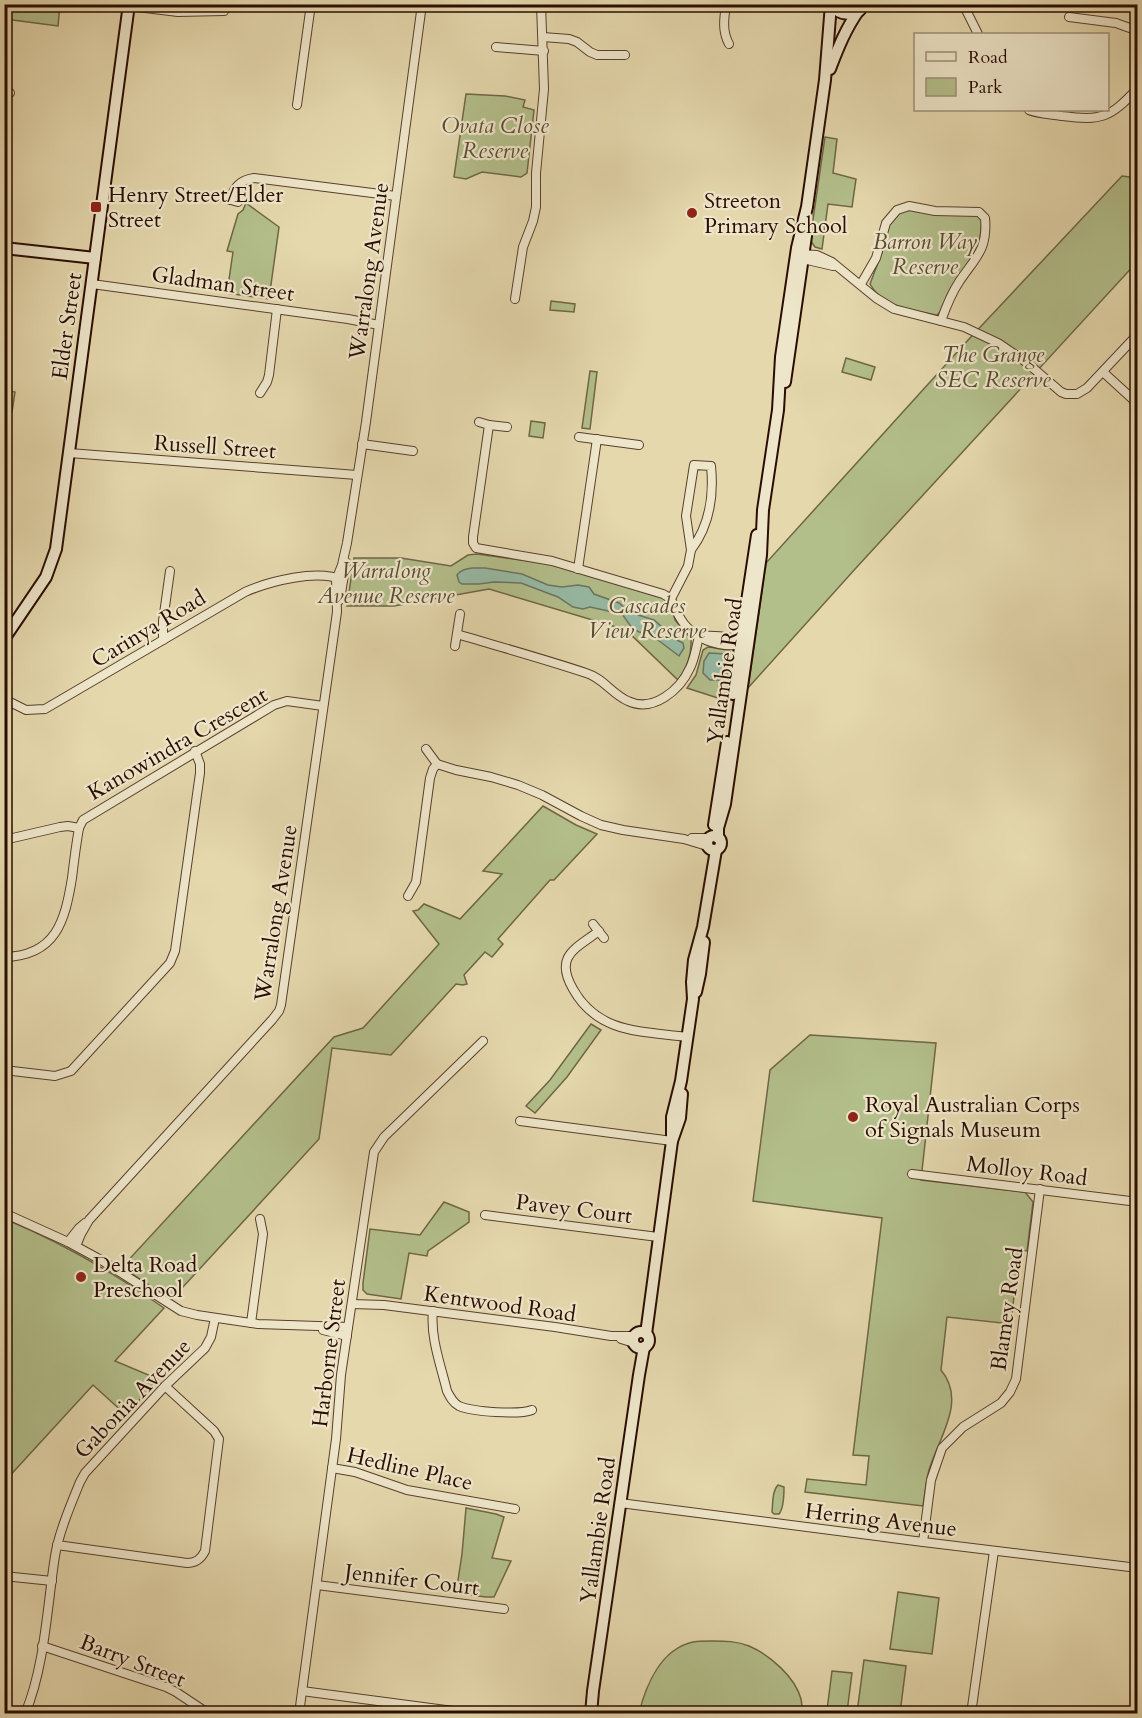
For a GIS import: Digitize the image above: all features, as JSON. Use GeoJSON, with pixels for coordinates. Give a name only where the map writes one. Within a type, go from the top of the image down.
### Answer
{"type":"FeatureCollection","features":[{"type":"Feature","properties":{"kind":"street"},"geometry":{"type":"LineString","coordinates":[[297,105],[311,4]]}},
{"type":"Feature","properties":{"kind":"street","name":"Warralong Avenue"},"geometry":{"type":"LineString","coordinates":[[68,1242],[279,1011],[337,612],[341,598],[338,579],[347,559],[347,543],[380,322],[422,4]]}},
{"type":"Feature","properties":{"kind":"street"},"geometry":{"type":"LineString","coordinates":[[515,298],[524,247],[536,207],[536,173],[544,89],[541,4]]}},
{"type":"Feature","properties":{"kind":"street"},"geometry":{"type":"LineString","coordinates":[[726,4],[724,26],[729,44]]}},
{"type":"Feature","properties":{"kind":"street"},"geometry":{"type":"LineString","coordinates":[[831,4],[844,14],[849,14],[862,7]]}},
{"type":"Feature","properties":{"kind":"street","name":"Yallambie Road"},"geometry":{"type":"LineString","coordinates":[[591,1713],[639,1375],[639,1340],[649,1302],[672,1141],[681,1110],[681,1081],[687,1037],[703,957],[703,927],[710,882],[712,843],[743,643],[753,554],[763,510],[777,410],[780,364],[801,256],[825,80],[831,4]]}},
{"type":"Feature","properties":{"kind":"street"},"geometry":{"type":"LineString","coordinates":[[963,4],[978,33]]}},
{"type":"Feature","properties":{"kind":"street"},"geometry":{"type":"LineString","coordinates":[[129,5],[178,12],[224,11]]}},
{"type":"Feature","properties":{"kind":"street","name":"Elder Street"},"geometry":{"type":"LineString","coordinates":[[4,639],[8,626],[39,588],[52,563],[57,540],[129,5]]}},
{"type":"Feature","properties":{"kind":"street","name":"Yallambie Road"},"geometry":{"type":"LineString","coordinates":[[825,80],[842,37],[862,7]]}},
{"type":"Feature","properties":{"kind":"street"},"geometry":{"type":"LineString","coordinates":[[1069,17],[1116,23],[1137,31]]}},
{"type":"Feature","properties":{"kind":"street"},"geometry":{"type":"LineString","coordinates":[[543,37],[569,39],[578,42],[597,55],[625,55]]}},
{"type":"Feature","properties":{"kind":"street"},"geometry":{"type":"LineString","coordinates":[[496,47],[544,51]]}},
{"type":"Feature","properties":{"kind":"street"},"geometry":{"type":"LineString","coordinates":[[1033,111],[1085,119],[1097,118],[1116,110],[1137,88]]}},
{"type":"Feature","properties":{"kind":"street"},"geometry":{"type":"LineString","coordinates":[[230,200],[236,186],[246,179],[254,178],[396,196]]}},
{"type":"Feature","properties":{"kind":"street"},"geometry":{"type":"LineString","coordinates":[[220,197],[238,202]]}},
{"type":"Feature","properties":{"kind":"street"},"geometry":{"type":"LineString","coordinates":[[861,284],[876,258],[886,223],[897,210],[909,206],[935,211],[979,212],[985,218],[983,245],[975,262],[954,289],[941,321]]}},
{"type":"Feature","properties":{"kind":"street"},"geometry":{"type":"LineString","coordinates":[[4,248],[95,258]]}},
{"type":"Feature","properties":{"kind":"street"},"geometry":{"type":"LineString","coordinates":[[801,256],[826,258],[876,298],[894,309],[964,327],[998,342],[1026,362],[1056,389],[1066,394],[1082,392],[1137,334]]}},
{"type":"Feature","properties":{"kind":"street","name":"Gladman Street"},"geometry":{"type":"LineString","coordinates":[[92,284],[380,322]]}},
{"type":"Feature","properties":{"kind":"street"},"geometry":{"type":"LineString","coordinates":[[260,393],[269,375],[277,309]]}},
{"type":"Feature","properties":{"kind":"street"},"geometry":{"type":"LineString","coordinates":[[1103,372],[1137,404]]}},
{"type":"Feature","properties":{"kind":"street"},"geometry":{"type":"LineString","coordinates":[[478,422],[507,427]]}},
{"type":"Feature","properties":{"kind":"street"},"geometry":{"type":"LineString","coordinates":[[489,425],[473,537],[475,547],[484,551],[544,559],[663,594],[671,599],[682,622],[699,636],[713,644],[743,643]]}},
{"type":"Feature","properties":{"kind":"street"},"geometry":{"type":"LineString","coordinates":[[579,436],[639,445]]}},
{"type":"Feature","properties":{"kind":"street"},"geometry":{"type":"LineString","coordinates":[[578,569],[597,439]]}},
{"type":"Feature","properties":{"kind":"street"},"geometry":{"type":"LineString","coordinates":[[362,444],[413,451]]}},
{"type":"Feature","properties":{"kind":"street","name":"Russell Street"},"geometry":{"type":"LineString","coordinates":[[69,453],[357,475]]}},
{"type":"Feature","properties":{"kind":"street"},"geometry":{"type":"LineString","coordinates":[[671,599],[688,566],[691,550],[686,516],[694,465],[711,466],[712,489],[709,512],[698,541],[691,550]]}},
{"type":"Feature","properties":{"kind":"street"},"geometry":{"type":"LineString","coordinates":[[163,640],[163,621],[170,571]]}},
{"type":"Feature","properties":{"kind":"street","name":"Carinya Road"},"geometry":{"type":"LineString","coordinates":[[4,699],[26,710],[45,709],[255,587],[280,580],[314,577],[338,579]]}},
{"type":"Feature","properties":{"kind":"street"},"geometry":{"type":"LineString","coordinates":[[455,646],[460,615]]}},
{"type":"Feature","properties":{"kind":"street"},"geometry":{"type":"LineString","coordinates":[[457,634],[592,675],[622,698],[633,704],[644,705],[661,700],[671,693],[685,677],[692,664],[699,636]]}},
{"type":"Feature","properties":{"kind":"street","name":"Kanowindra Crescent"},"geometry":{"type":"LineString","coordinates":[[4,957],[33,951],[47,942],[60,927],[67,907],[82,820],[279,703],[293,702],[323,706]]}},
{"type":"Feature","properties":{"kind":"street"},"geometry":{"type":"LineString","coordinates":[[426,749],[437,764],[518,785],[601,825],[712,843]]}},
{"type":"Feature","properties":{"kind":"street"},"geometry":{"type":"LineString","coordinates":[[4,1070],[55,1076],[71,1071],[170,963],[175,951],[200,773],[200,764],[195,751]]}},
{"type":"Feature","properties":{"kind":"street"},"geometry":{"type":"LineString","coordinates":[[408,896],[416,882],[430,778],[437,764]]}},
{"type":"Feature","properties":{"kind":"street"},"geometry":{"type":"LineString","coordinates":[[4,840],[60,827],[79,828]]}},
{"type":"Feature","properties":{"kind":"street"},"geometry":{"type":"LineString","coordinates":[[593,924],[602,934],[573,951],[567,958],[566,974],[580,1000],[599,1018],[618,1027],[687,1037]]}},
{"type":"Feature","properties":{"kind":"street","name":"Harborne Street"},"geometry":{"type":"LineString","coordinates":[[299,1713],[332,1468],[347,1332],[372,1158],[384,1137],[483,1041]]}},
{"type":"Feature","properties":{"kind":"street"},"geometry":{"type":"LineString","coordinates":[[520,1121],[672,1141]]}},
{"type":"Feature","properties":{"kind":"street","name":"Molloy Road"},"geometry":{"type":"LineString","coordinates":[[912,1173],[1137,1202]]}},
{"type":"Feature","properties":{"kind":"street","name":"Blamey Road"},"geometry":{"type":"LineString","coordinates":[[923,1542],[932,1480],[942,1448],[970,1422],[1001,1404],[1016,1379],[1040,1189]]}},
{"type":"Feature","properties":{"kind":"street"},"geometry":{"type":"LineString","coordinates":[[4,1213],[76,1246],[173,1307],[189,1313],[251,1323],[304,1325],[347,1332]]}},
{"type":"Feature","properties":{"kind":"street","name":"Pavey Court"},"geometry":{"type":"LineString","coordinates":[[485,1215],[658,1237]]}},
{"type":"Feature","properties":{"kind":"street"},"geometry":{"type":"LineString","coordinates":[[251,1323],[264,1234],[260,1219]]}},
{"type":"Feature","properties":{"kind":"street","name":"Warralong Avenue"},"geometry":{"type":"LineString","coordinates":[[76,1246],[89,1220]]}},
{"type":"Feature","properties":{"kind":"street","name":"Kentwood Road"},"geometry":{"type":"LineString","coordinates":[[352,1300],[639,1340]]}},
{"type":"Feature","properties":{"kind":"street"},"geometry":{"type":"LineString","coordinates":[[433,1311],[433,1332],[451,1399],[461,1406],[477,1409],[518,1414],[532,1410]]}},
{"type":"Feature","properties":{"kind":"street","name":"Gabonia Avenue"},"geometry":{"type":"LineString","coordinates":[[26,1713],[33,1693],[42,1646],[57,1545],[77,1489],[85,1473],[165,1386],[209,1343],[215,1318]]}},
{"type":"Feature","properties":{"kind":"street"},"geometry":{"type":"LineString","coordinates":[[57,1545],[187,1563],[195,1562],[203,1556],[219,1439],[214,1431],[165,1386]]}},
{"type":"Feature","properties":{"kind":"street","name":"Hedline Place"},"geometry":{"type":"LineString","coordinates":[[332,1468],[355,1472],[407,1490],[515,1509]]}},
{"type":"Feature","properties":{"kind":"street","name":"Herring Avenue"},"geometry":{"type":"LineString","coordinates":[[620,1503],[1137,1568]]}},
{"type":"Feature","properties":{"kind":"street"},"geometry":{"type":"LineString","coordinates":[[971,1713],[994,1551]]}},
{"type":"Feature","properties":{"kind":"street"},"geometry":{"type":"LineString","coordinates":[[4,1576],[52,1581]]}},
{"type":"Feature","properties":{"kind":"street","name":"Jennifer Court"},"geometry":{"type":"LineString","coordinates":[[317,1584],[504,1609]]}},
{"type":"Feature","properties":{"kind":"street","name":"Barry Street"},"geometry":{"type":"LineString","coordinates":[[42,1646],[166,1687],[209,1713]]}},
{"type":"Feature","properties":{"kind":"street"},"geometry":{"type":"LineString","coordinates":[[302,1691],[426,1710],[476,1713]]}},
{"type":"Feature","properties":{"kind":"street","name":"Yallambie Road"},"geometry":{"type":"LineString","coordinates":[[585,1713],[593,1691]]}},
{"type":"Feature","properties":{"kind":"green space"},"geometry":{"type":"Polygon","coordinates":[[[5,4],[60,5],[58,26],[5,19],[5,4]]]}},
{"type":"Feature","properties":{"kind":"green space","name":"Ovata Close Reserve"},"geometry":{"type":"Polygon","coordinates":[[[466,94],[505,96],[525,100],[523,107],[534,110],[527,173],[521,177],[482,172],[466,179],[454,177],[466,94]]]}},
{"type":"Feature","properties":{"kind":"green space"},"geometry":{"type":"Polygon","coordinates":[[[825,137],[837,139],[833,173],[856,179],[852,207],[828,204],[822,249],[815,247],[810,240],[825,137]]]}},
{"type":"Feature","properties":{"kind":"green space","name":"The Grange SEC Reserve"},"geometry":{"type":"Polygon","coordinates":[[[1122,176],[1137,178],[1137,262],[748,688],[766,563],[969,339],[1122,176]]]}},
{"type":"Feature","properties":{"kind":"green space"},"geometry":{"type":"Polygon","coordinates":[[[246,203],[279,227],[269,299],[227,293],[233,252],[227,251],[238,214],[246,203]]]}},
{"type":"Feature","properties":{"kind":"green space","name":"Barron Way Reserve"},"geometry":{"type":"Polygon","coordinates":[[[908,210],[975,214],[982,221],[979,247],[951,288],[937,315],[890,303],[875,292],[870,284],[884,247],[889,224],[899,213],[908,210]]]}},
{"type":"Feature","properties":{"kind":"green space"},"geometry":{"type":"Polygon","coordinates":[[[551,301],[575,304],[574,312],[550,310],[551,301]]]}},
{"type":"Feature","properties":{"kind":"green space"},"geometry":{"type":"Polygon","coordinates":[[[846,358],[875,367],[871,380],[842,372],[846,358]]]}},
{"type":"Feature","properties":{"kind":"green space"},"geometry":{"type":"Polygon","coordinates":[[[590,371],[597,372],[590,429],[582,428],[590,371]]]}},
{"type":"Feature","properties":{"kind":"green space"},"geometry":{"type":"Polygon","coordinates":[[[5,390],[15,392],[12,412],[5,411],[5,390]]]}},
{"type":"Feature","properties":{"kind":"green space"},"geometry":{"type":"Polygon","coordinates":[[[531,421],[545,423],[543,438],[529,436],[531,421]]]}},
{"type":"Feature","properties":{"kind":"green space","name":"Cascades View Reserve"},"geometry":{"type":"Polygon","coordinates":[[[477,554],[550,564],[663,598],[671,605],[675,620],[691,639],[690,656],[684,670],[678,680],[626,630],[489,589],[394,606],[347,606],[354,558],[401,558],[451,566],[468,555],[477,554]]]}},
{"type":"Feature","properties":{"kind":"green space"},"geometry":{"type":"Polygon","coordinates":[[[708,647],[727,649],[731,653],[724,700],[687,688],[696,675],[703,650],[708,647]]]}},
{"type":"Feature","properties":{"kind":"green space"},"geometry":{"type":"Polygon","coordinates":[[[543,806],[597,834],[554,880],[550,880],[498,939],[503,944],[492,957],[485,952],[464,975],[467,984],[456,984],[391,1055],[332,1048],[319,1139],[171,1300],[122,1267],[334,1037],[363,1028],[439,944],[413,911],[418,910],[424,904],[460,919],[502,874],[483,871],[543,806]]]}},
{"type":"Feature","properties":{"kind":"green space"},"geometry":{"type":"Polygon","coordinates":[[[591,1024],[601,1030],[567,1077],[535,1113],[526,1106],[550,1080],[591,1024]]]}},
{"type":"Feature","properties":{"kind":"green space"},"geometry":{"type":"Polygon","coordinates":[[[810,1035],[936,1043],[921,1180],[1025,1192],[1033,1202],[1027,1251],[1019,1250],[1011,1324],[947,1317],[941,1370],[952,1394],[951,1407],[929,1470],[923,1506],[805,1492],[807,1479],[866,1485],[869,1456],[853,1455],[882,1218],[753,1201],[770,1070],[810,1035]]]}},
{"type":"Feature","properties":{"kind":"green space"},"geometry":{"type":"Polygon","coordinates":[[[444,1202],[469,1212],[469,1222],[428,1251],[427,1256],[409,1253],[401,1299],[367,1294],[363,1290],[363,1283],[370,1229],[420,1235],[444,1202]]]}},
{"type":"Feature","properties":{"kind":"green space"},"geometry":{"type":"Polygon","coordinates":[[[5,1219],[87,1259],[164,1308],[115,1361],[158,1379],[126,1415],[93,1385],[5,1481],[5,1219]]]}},
{"type":"Feature","properties":{"kind":"green space"},"geometry":{"type":"Polygon","coordinates":[[[778,1485],[784,1487],[783,1501],[779,1514],[774,1514],[772,1512],[773,1497],[778,1485]]]}},
{"type":"Feature","properties":{"kind":"green space"},"geometry":{"type":"Polygon","coordinates":[[[466,1508],[504,1517],[492,1558],[511,1561],[494,1597],[456,1593],[466,1508]]]}},
{"type":"Feature","properties":{"kind":"green space"},"geometry":{"type":"Polygon","coordinates":[[[898,1592],[939,1598],[932,1654],[890,1649],[898,1592]]]}},
{"type":"Feature","properties":{"kind":"green space"},"geometry":{"type":"Polygon","coordinates":[[[693,1642],[744,1644],[773,1661],[798,1691],[803,1713],[639,1713],[651,1680],[672,1652],[693,1642]]]}},
{"type":"Feature","properties":{"kind":"green space"},"geometry":{"type":"Polygon","coordinates":[[[864,1660],[906,1666],[900,1713],[857,1713],[864,1660]]]}},
{"type":"Feature","properties":{"kind":"green space"},"geometry":{"type":"Polygon","coordinates":[[[832,1671],[852,1673],[847,1712],[827,1710],[832,1671]]]}},
{"type":"Feature","properties":{"kind":"shaded area"},"geometry":{"type":"Polygon","coordinates":[[[472,568],[522,574],[548,585],[589,587],[594,594],[619,603],[629,612],[654,620],[683,643],[684,648],[679,656],[650,634],[632,628],[622,614],[590,607],[583,609],[573,607],[558,597],[521,583],[462,584],[459,582],[458,573],[472,568]]]}},
{"type":"Feature","properties":{"kind":"shaded area"},"geometry":{"type":"Polygon","coordinates":[[[709,653],[726,654],[728,664],[723,680],[710,680],[703,673],[704,661],[709,653]]]}},
{"type":"Feature","properties":{"kind":"place","name":"Henry Street/Elder Street"},"geometry":{"type":"Point","coordinates":[96,207]}},
{"type":"Feature","properties":{"kind":"place","name":"Streeton Primary School"},"geometry":{"type":"Point","coordinates":[692,213]}},
{"type":"Feature","properties":{"kind":"place","name":"Royal Australian Corps of Signals Museum"},"geometry":{"type":"Point","coordinates":[853,1117]}},
{"type":"Feature","properties":{"kind":"place","name":"Delta Road Preschool"},"geometry":{"type":"Point","coordinates":[81,1277]}},
{"type":"Feature","properties":{"kind":"park label","name":"Warralong Avenue Reserve"},"geometry":{"type":"Point","coordinates":[386,582]}}]}
